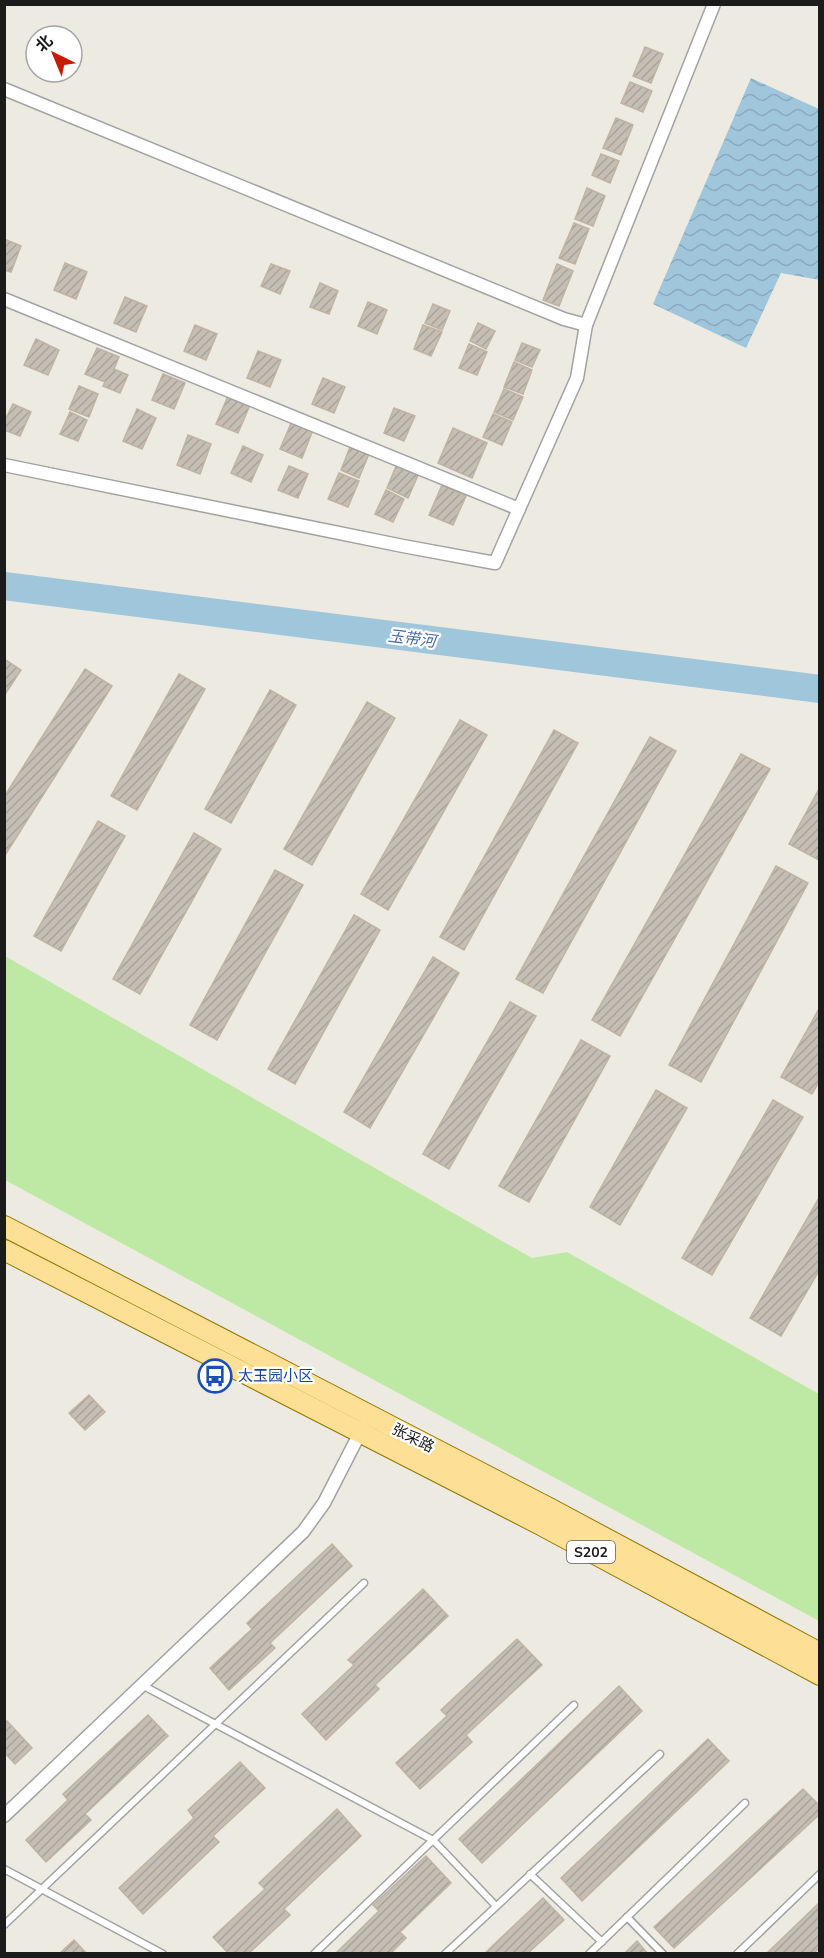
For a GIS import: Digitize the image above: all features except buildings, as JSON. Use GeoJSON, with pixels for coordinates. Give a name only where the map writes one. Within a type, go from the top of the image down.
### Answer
{"type":"FeatureCollection","features":[{"type":"Feature","properties":{"kind":"main road","name":"张采路"},"geometry":{"type":"LineString","coordinates":[[4,1226],[365,1424],[541,1525],[819,1675]]}},
{"type":"Feature","properties":{"kind":"main road","name":"张采路"},"geometry":{"type":"LineString","coordinates":[[4,1250],[365,1424],[549,1508],[819,1653]]}},
{"type":"Feature","properties":{"kind":"street"},"geometry":{"type":"LineString","coordinates":[[4,465],[495,563],[577,378],[586,324],[714,4]]}},
{"type":"Feature","properties":{"kind":"street"},"geometry":{"type":"LineString","coordinates":[[4,89],[564,319],[586,324]]}},
{"type":"Feature","properties":{"kind":"street"},"geometry":{"type":"LineString","coordinates":[[4,299],[519,509]]}},
{"type":"Feature","properties":{"kind":"street"},"geometry":{"type":"LineString","coordinates":[[4,1816],[303,1532],[324,1503],[365,1424]]}},
{"type":"Feature","properties":{"kind":"lane"},"geometry":{"type":"LineString","coordinates":[[4,1925],[363,1583]]}},
{"type":"Feature","properties":{"kind":"lane"},"geometry":{"type":"LineString","coordinates":[[142,1685],[433,1840],[496,1906]]}},
{"type":"Feature","properties":{"kind":"lane"},"geometry":{"type":"LineString","coordinates":[[314,1953],[574,1706]]}},
{"type":"Feature","properties":{"kind":"lane"},"geometry":{"type":"LineString","coordinates":[[445,1953],[660,1754]]}},
{"type":"Feature","properties":{"kind":"lane"},"geometry":{"type":"LineString","coordinates":[[589,1953],[745,1803]]}},
{"type":"Feature","properties":{"kind":"lane"},"geometry":{"type":"LineString","coordinates":[[4,1869],[163,1953]]}},
{"type":"Feature","properties":{"kind":"lane"},"geometry":{"type":"LineString","coordinates":[[530,1874],[602,1942]]}},
{"type":"Feature","properties":{"kind":"lane"},"geometry":{"type":"LineString","coordinates":[[738,1953],[819,1874]]}},
{"type":"Feature","properties":{"kind":"lane"},"geometry":{"type":"LineString","coordinates":[[627,1917],[663,1953]]}},
{"type":"Feature","properties":{"kind":"green space"},"geometry":{"type":"Polygon","coordinates":[[[5,956],[532,1258],[567,1252],[819,1394],[819,1621],[5,1180],[5,956]]]}},
{"type":"Feature","properties":{"kind":"water"},"geometry":{"type":"Polygon","coordinates":[[[751,78],[819,109],[820,280],[781,273],[746,348],[653,304],[751,78]]]}},
{"type":"Feature","properties":{"kind":"waterway","name":"玉带河"},"geometry":{"type":"LineString","coordinates":[[4,586],[820,689]]}},
{"type":"Feature","properties":{"kind":"place","name":"太玉园小区"},"geometry":{"type":"Point","coordinates":[215,1376]}}]}
